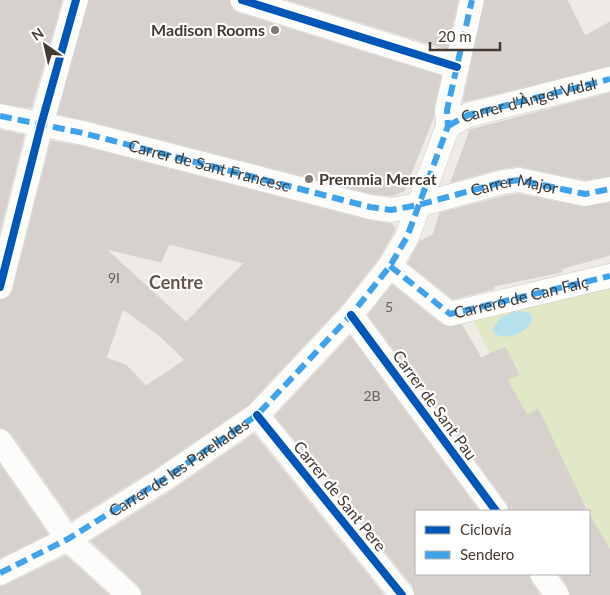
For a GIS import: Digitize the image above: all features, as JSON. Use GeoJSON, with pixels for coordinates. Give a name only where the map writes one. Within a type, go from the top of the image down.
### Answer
{"type":"FeatureCollection","features":[{"type":"Feature","properties":{"kind":"street"},"geometry":{"type":"LineString","coordinates":[[0,287],[41,125],[76,0]]}},
{"type":"Feature","properties":{"kind":"street"},"geometry":{"type":"LineString","coordinates":[[242,0],[457,67]]}},
{"type":"Feature","properties":{"kind":"street","name":"Carrer de les Parellades"},"geometry":{"type":"LineString","coordinates":[[0,572],[68,538],[164,479],[257,415],[351,315],[390,266],[407,237],[448,126],[447,110],[472,0]]}},
{"type":"Feature","properties":{"kind":"street","name":"Carrer d'Àngel Vidal"},"geometry":{"type":"LineString","coordinates":[[448,126],[468,115],[610,80]]}},
{"type":"Feature","properties":{"kind":"street","name":"Carrer de Sant Francesc"},"geometry":{"type":"LineString","coordinates":[[0,116],[91,135],[370,207],[390,210],[418,205]]}},
{"type":"Feature","properties":{"kind":"street","name":"Carrer Major"},"geometry":{"type":"LineString","coordinates":[[418,205],[503,182],[519,180],[585,194],[610,190]]}},
{"type":"Feature","properties":{"kind":"street","name":"Carreró de Can Falç"},"geometry":{"type":"LineString","coordinates":[[390,266],[450,314],[610,276]]}},
{"type":"Feature","properties":{"kind":"street","name":"Carrer de Sant Pau"},"geometry":{"type":"LineString","coordinates":[[351,315],[495,510]]}},
{"type":"Feature","properties":{"kind":"street","name":"Carrer de Sant Pere"},"geometry":{"type":"LineString","coordinates":[[257,415],[402,595]]}},
{"type":"Feature","properties":{"kind":"street"},"geometry":{"type":"LineString","coordinates":[[0,441],[68,538],[129,595]]}},
{"type":"Feature","properties":{"kind":"street"},"geometry":{"type":"LineString","coordinates":[[543,575],[557,595]]}},
{"type":"Feature","properties":{"kind":"green space"},"geometry":{"type":"Polygon","coordinates":[[[610,270],[610,550],[590,514],[590,510],[588,510],[583,502],[537,410],[515,420],[519,401],[507,380],[520,373],[514,361],[490,354],[471,316],[610,270]]]}},
{"type":"Feature","properties":{"kind":"water"},"geometry":{"type":"Polygon","coordinates":[[[517,311],[528,312],[531,315],[532,321],[529,325],[516,335],[506,337],[495,334],[493,329],[501,317],[517,311]]]}},
{"type":"Feature","properties":{"kind":"building"},"geometry":{"type":"Polygon","coordinates":[[[0,0],[62,0],[31,108],[0,103],[0,0]]]}},
{"type":"Feature","properties":{"kind":"building"},"geometry":{"type":"Polygon","coordinates":[[[89,0],[229,0],[232,9],[238,13],[441,76],[434,107],[434,116],[404,191],[391,196],[373,194],[58,114],[89,0]]]}},
{"type":"Feature","properties":{"kind":"building"},"geometry":{"type":"Polygon","coordinates":[[[288,0],[458,0],[447,49],[288,0]]]}},
{"type":"Feature","properties":{"kind":"building"},"geometry":{"type":"Polygon","coordinates":[[[485,0],[567,0],[585,36],[610,22],[610,66],[463,102],[485,0]]]}},
{"type":"Feature","properties":{"kind":"building"},"geometry":{"type":"Polygon","coordinates":[[[610,93],[610,176],[585,180],[518,166],[451,182],[470,130],[610,93]]]}},
{"type":"Feature","properties":{"kind":"building"},"geometry":{"type":"Polygon","coordinates":[[[0,130],[24,135],[0,231],[0,130]]]}},
{"type":"Feature","properties":{"kind":"building"},"geometry":{"type":"Polygon","coordinates":[[[51,141],[80,146],[367,220],[392,224],[395,229],[379,258],[341,306],[248,405],[156,468],[72,520],[11,433],[0,427],[0,300],[9,297],[13,290],[51,141]],[[169,244],[161,262],[106,249],[186,322],[244,263],[169,244]],[[123,309],[106,358],[126,365],[146,386],[185,360],[160,336],[123,309]]]}},
{"type":"Feature","properties":{"kind":"building"},"geometry":{"type":"Polygon","coordinates":[[[518,194],[583,207],[610,203],[610,255],[561,269],[562,272],[494,286],[494,289],[453,299],[408,263],[420,241],[433,235],[440,213],[518,194]]]}},
{"type":"Feature","properties":{"kind":"building"},"geometry":{"type":"Polygon","coordinates":[[[392,285],[442,325],[447,327],[462,325],[481,358],[505,347],[519,374],[507,380],[527,415],[538,409],[587,510],[509,510],[507,503],[368,315],[392,285]]]}},
{"type":"Feature","properties":{"kind":"building"},"geometry":{"type":"Polygon","coordinates":[[[350,336],[478,510],[415,510],[415,575],[529,575],[531,582],[540,595],[415,595],[413,586],[275,416],[350,336]]]}},
{"type":"Feature","properties":{"kind":"building"},"geometry":{"type":"Polygon","coordinates":[[[254,434],[384,595],[142,595],[142,590],[138,585],[91,541],[171,491],[254,434]]]}},
{"type":"Feature","properties":{"kind":"building"},"geometry":{"type":"Polygon","coordinates":[[[0,465],[48,534],[0,558],[0,465]]]}},
{"type":"Feature","properties":{"kind":"building"},"geometry":{"type":"Polygon","coordinates":[[[590,516],[610,550],[610,595],[571,595],[560,575],[590,575],[590,516]]]}},
{"type":"Feature","properties":{"kind":"building"},"geometry":{"type":"Polygon","coordinates":[[[66,556],[109,595],[0,595],[0,587],[66,556]]]}},
{"type":"Feature","properties":{"kind":"marked path"},"geometry":{"type":"LineString","coordinates":[[0,573],[68,539],[164,479],[257,415],[351,315],[390,266],[407,237],[448,126],[447,110],[472,0]]}},
{"type":"Feature","properties":{"kind":"marked path"},"geometry":{"type":"LineString","coordinates":[[448,126],[468,115],[610,79]]}},
{"type":"Feature","properties":{"kind":"marked path"},"geometry":{"type":"LineString","coordinates":[[0,116],[83,133],[370,207],[391,210],[418,205],[503,182],[519,180],[585,194],[610,189]]}},
{"type":"Feature","properties":{"kind":"marked path"},"geometry":{"type":"LineString","coordinates":[[390,266],[450,314],[610,276]]}},
{"type":"Feature","properties":{"kind":"cycle path"},"geometry":{"type":"LineString","coordinates":[[0,287],[41,125],[76,0]]}},
{"type":"Feature","properties":{"kind":"cycle path"},"geometry":{"type":"LineString","coordinates":[[242,0],[457,67]]}},
{"type":"Feature","properties":{"kind":"cycle path"},"geometry":{"type":"LineString","coordinates":[[351,315],[495,510]]}},
{"type":"Feature","properties":{"kind":"cycle path"},"geometry":{"type":"LineString","coordinates":[[257,415],[402,595]]}},
{"type":"Feature","properties":{"kind":"place","name":"Madison Rooms"},"geometry":{"type":"Point","coordinates":[275,30]}},
{"type":"Feature","properties":{"kind":"place","name":"Premmia Mercat"},"geometry":{"type":"Point","coordinates":[309,179]}},
{"type":"Feature","properties":{"kind":"district","name":"Centre"},"geometry":{"type":"Point","coordinates":[176,283]}}]}
